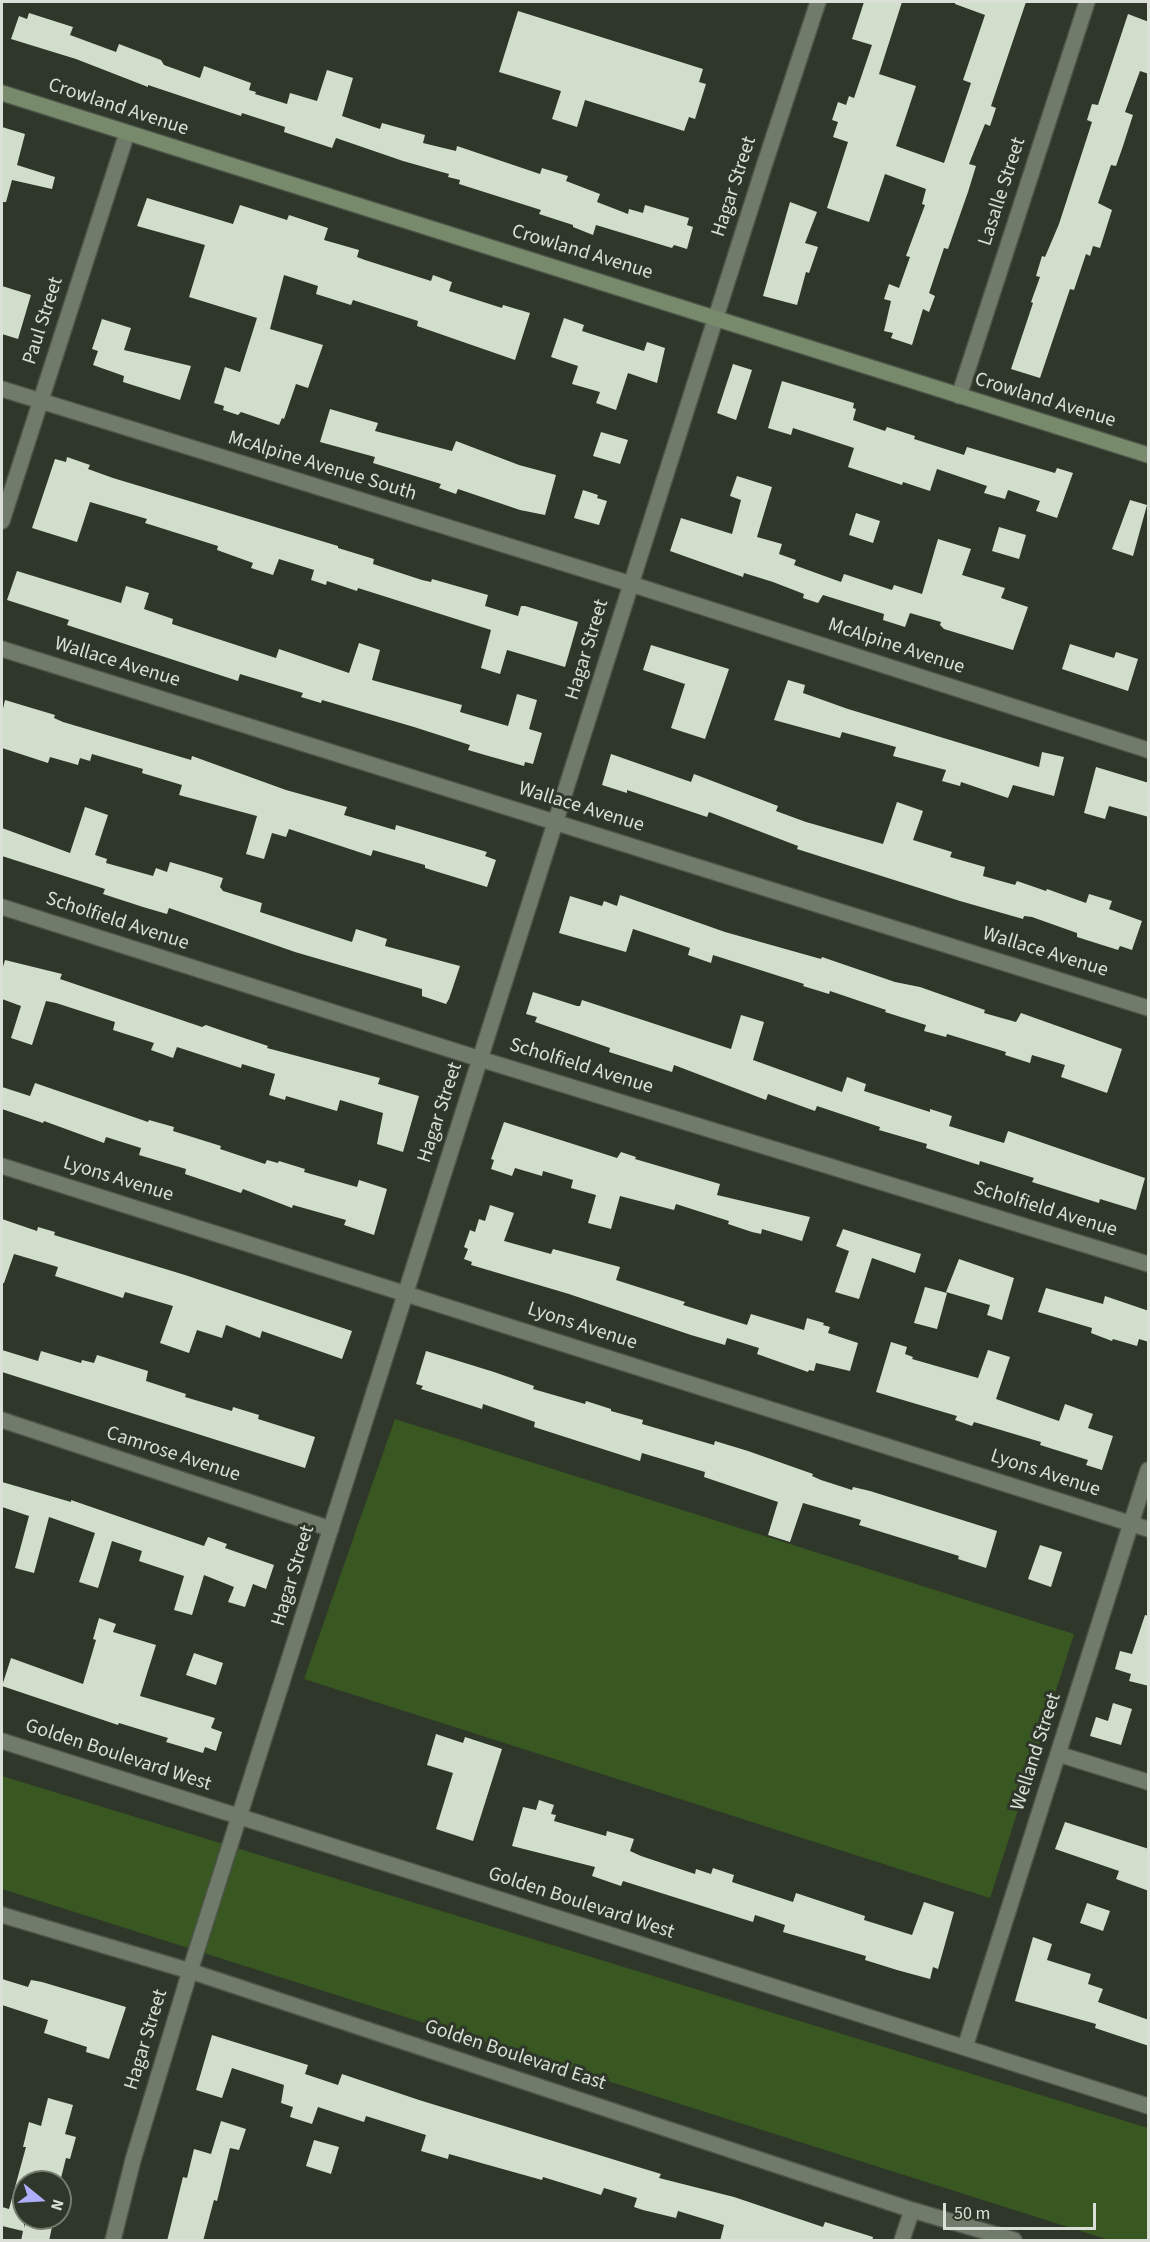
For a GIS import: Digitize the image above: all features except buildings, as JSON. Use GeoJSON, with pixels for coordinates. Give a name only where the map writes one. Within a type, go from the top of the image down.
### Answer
{"type":"FeatureCollection","features":[{"type":"Feature","properties":{"kind":"main road","name":"Crowland Avenue"},"geometry":{"type":"LineString","coordinates":[[2,93],[1149,455]]}},
{"type":"Feature","properties":{"kind":"street","name":"Hagar Street"},"geometry":{"type":"LineString","coordinates":[[113,2241],[133,2160],[190,1971],[818,2]]}},
{"type":"Feature","properties":{"kind":"street","name":"Lasalle Street"},"geometry":{"type":"LineString","coordinates":[[959,396],[1087,2]]}},
{"type":"Feature","properties":{"kind":"street","name":"Paul Street"},"geometry":{"type":"LineString","coordinates":[[2,521],[127,133]]}},
{"type":"Feature","properties":{"kind":"street","name":"McAlpine Avenue South"},"geometry":{"type":"LineString","coordinates":[[2,389],[631,584]]}},
{"type":"Feature","properties":{"kind":"street","name":"McAlpine Avenue"},"geometry":{"type":"LineString","coordinates":[[631,584],[1149,750]]}},
{"type":"Feature","properties":{"kind":"street","name":"Wallace Avenue"},"geometry":{"type":"LineString","coordinates":[[2,649],[1149,1008]]}},
{"type":"Feature","properties":{"kind":"street","name":"Scholfield Avenue"},"geometry":{"type":"LineString","coordinates":[[2,907],[480,1059],[1149,1264]]}},
{"type":"Feature","properties":{"kind":"street","name":"Lyons Avenue"},"geometry":{"type":"LineString","coordinates":[[2,1166],[1149,1529]]}},
{"type":"Feature","properties":{"kind":"street","name":"Camrose Avenue"},"geometry":{"type":"LineString","coordinates":[[2,1420],[331,1529]]}},
{"type":"Feature","properties":{"kind":"street","name":"Welland Street"},"geometry":{"type":"LineString","coordinates":[[966,2048],[1149,1470]]}},
{"type":"Feature","properties":{"kind":"street","name":"Golden Boulevard West"},"geometry":{"type":"LineString","coordinates":[[2,1741],[1149,2106]]}},
{"type":"Feature","properties":{"kind":"street"},"geometry":{"type":"LineString","coordinates":[[1059,1754],[1149,1782]]}},
{"type":"Feature","properties":{"kind":"street","name":"Golden Boulevard East"},"geometry":{"type":"LineString","coordinates":[[2,1915],[190,1971],[912,2210],[1014,2241]]}},
{"type":"Feature","properties":{"kind":"street"},"geometry":{"type":"LineString","coordinates":[[902,2241],[912,2210]]}},
{"type":"Feature","properties":{"kind":"green space"},"geometry":{"type":"Polygon","coordinates":[[[395,1419],[1074,1634],[990,1898],[304,1679],[395,1419]]]}},
{"type":"Feature","properties":{"kind":"green space"},"geometry":{"type":"Polygon","coordinates":[[[2,1776],[1148,2128],[1148,2240],[1109,2240],[2,1889],[2,1776]]]}}]}
